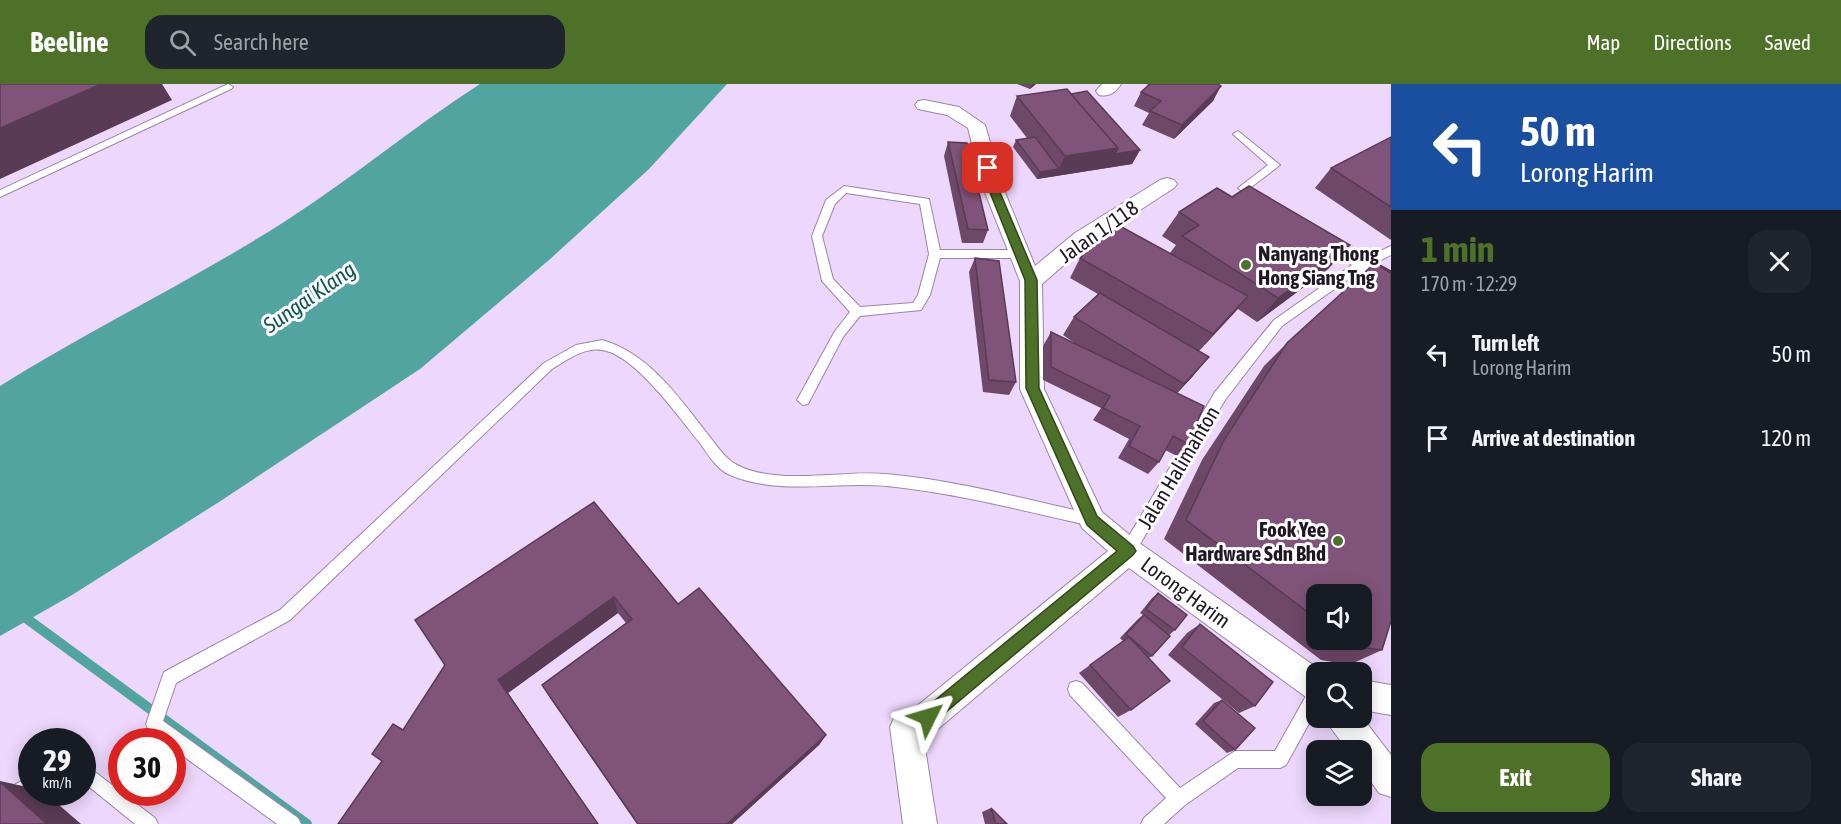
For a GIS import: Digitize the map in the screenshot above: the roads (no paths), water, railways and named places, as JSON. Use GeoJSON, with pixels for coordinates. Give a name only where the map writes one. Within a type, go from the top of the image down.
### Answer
{"type":"FeatureCollection","features":[{"type":"Feature","properties":{"kind":"street","name":"Lorong Harim"},"geometry":{"type":"LineString","coordinates":[[924,105],[952,111],[976,125],[994,190],[1031,280],[1032,388],[1092,520],[1128,551],[1306,678]]}},
{"type":"Feature","properties":{"kind":"street","name":"Jalan 1/118"},"geometry":{"type":"LineString","coordinates":[[1031,280],[1083,238],[1167,184]]}},
{"type":"Feature","properties":{"kind":"street","name":"Jalan Halimahton"},"geometry":{"type":"LineString","coordinates":[[920,824],[906,727],[928,717],[1128,551]]}},
{"type":"Feature","properties":{"kind":"street"},"geometry":{"type":"LineString","coordinates":[[1372,697],[1391,700]]}},
{"type":"Feature","properties":{"kind":"street"},"geometry":{"type":"LineString","coordinates":[[1350,728],[1391,782]]}},
{"type":"Feature","properties":{"kind":"lane"},"geometry":{"type":"LineString","coordinates":[[0,194],[228,87]]}},
{"type":"Feature","properties":{"kind":"lane"},"geometry":{"type":"LineString","coordinates":[[1238,134],[1275,165],[1243,188],[1272,208]]}},
{"type":"Feature","properties":{"kind":"lane"},"geometry":{"type":"LineString","coordinates":[[803,400],[839,334],[857,312],[917,308],[924,295],[935,254],[926,201],[844,189],[831,202],[817,236],[828,281],[857,312]]}},
{"type":"Feature","properties":{"kind":"lane"},"geometry":{"type":"LineString","coordinates":[[1320,240],[1391,285]]}},
{"type":"Feature","properties":{"kind":"lane","name":"Jalan Halimahton"},"geometry":{"type":"LineString","coordinates":[[1128,551],[1220,396],[1278,323],[1359,266],[1391,250]]}},
{"type":"Feature","properties":{"kind":"lane"},"geometry":{"type":"LineString","coordinates":[[935,254],[1020,254]]}},
{"type":"Feature","properties":{"kind":"lane"},"geometry":{"type":"LineString","coordinates":[[292,824],[154,724],[170,678],[285,615],[548,366],[584,346],[603,345],[620,350],[631,358],[675,403],[722,461],[735,471],[778,480],[885,480],[991,497],[1092,520]]}},
{"type":"Feature","properties":{"kind":"lane"},"geometry":{"type":"LineString","coordinates":[[1076,688],[1179,799]]}},
{"type":"Feature","properties":{"kind":"lane"},"geometry":{"type":"LineString","coordinates":[[1150,824],[1179,799],[1236,760],[1280,759],[1306,713]]}},
{"type":"Feature","properties":{"kind":"lane"},"geometry":{"type":"LineString","coordinates":[[96,781],[149,824]]}},
{"type":"Feature","properties":{"kind":"lane"},"geometry":{"type":"LineString","coordinates":[[0,802],[18,791]]}},
{"type":"Feature","properties":{"kind":"water","name":"Sungai Klang"},"geometry":{"type":"Polygon","coordinates":[[[480,84],[727,84],[649,169],[549,260],[420,369],[219,502],[72,595],[0,636],[0,386],[287,220],[480,84]]]}},
{"type":"Feature","properties":{"kind":"waterway"},"geometry":{"type":"LineString","coordinates":[[0,599],[307,824]]}},
{"type":"Feature","properties":{"kind":"place","name":"Nanyang Thong Hong Siang Tng"},"geometry":{"type":"Point","coordinates":[1246,265]}},
{"type":"Feature","properties":{"kind":"place","name":"Fook Yee Hardware Sdn Bhd"},"geometry":{"type":"Point","coordinates":[1338,541]}}]}
